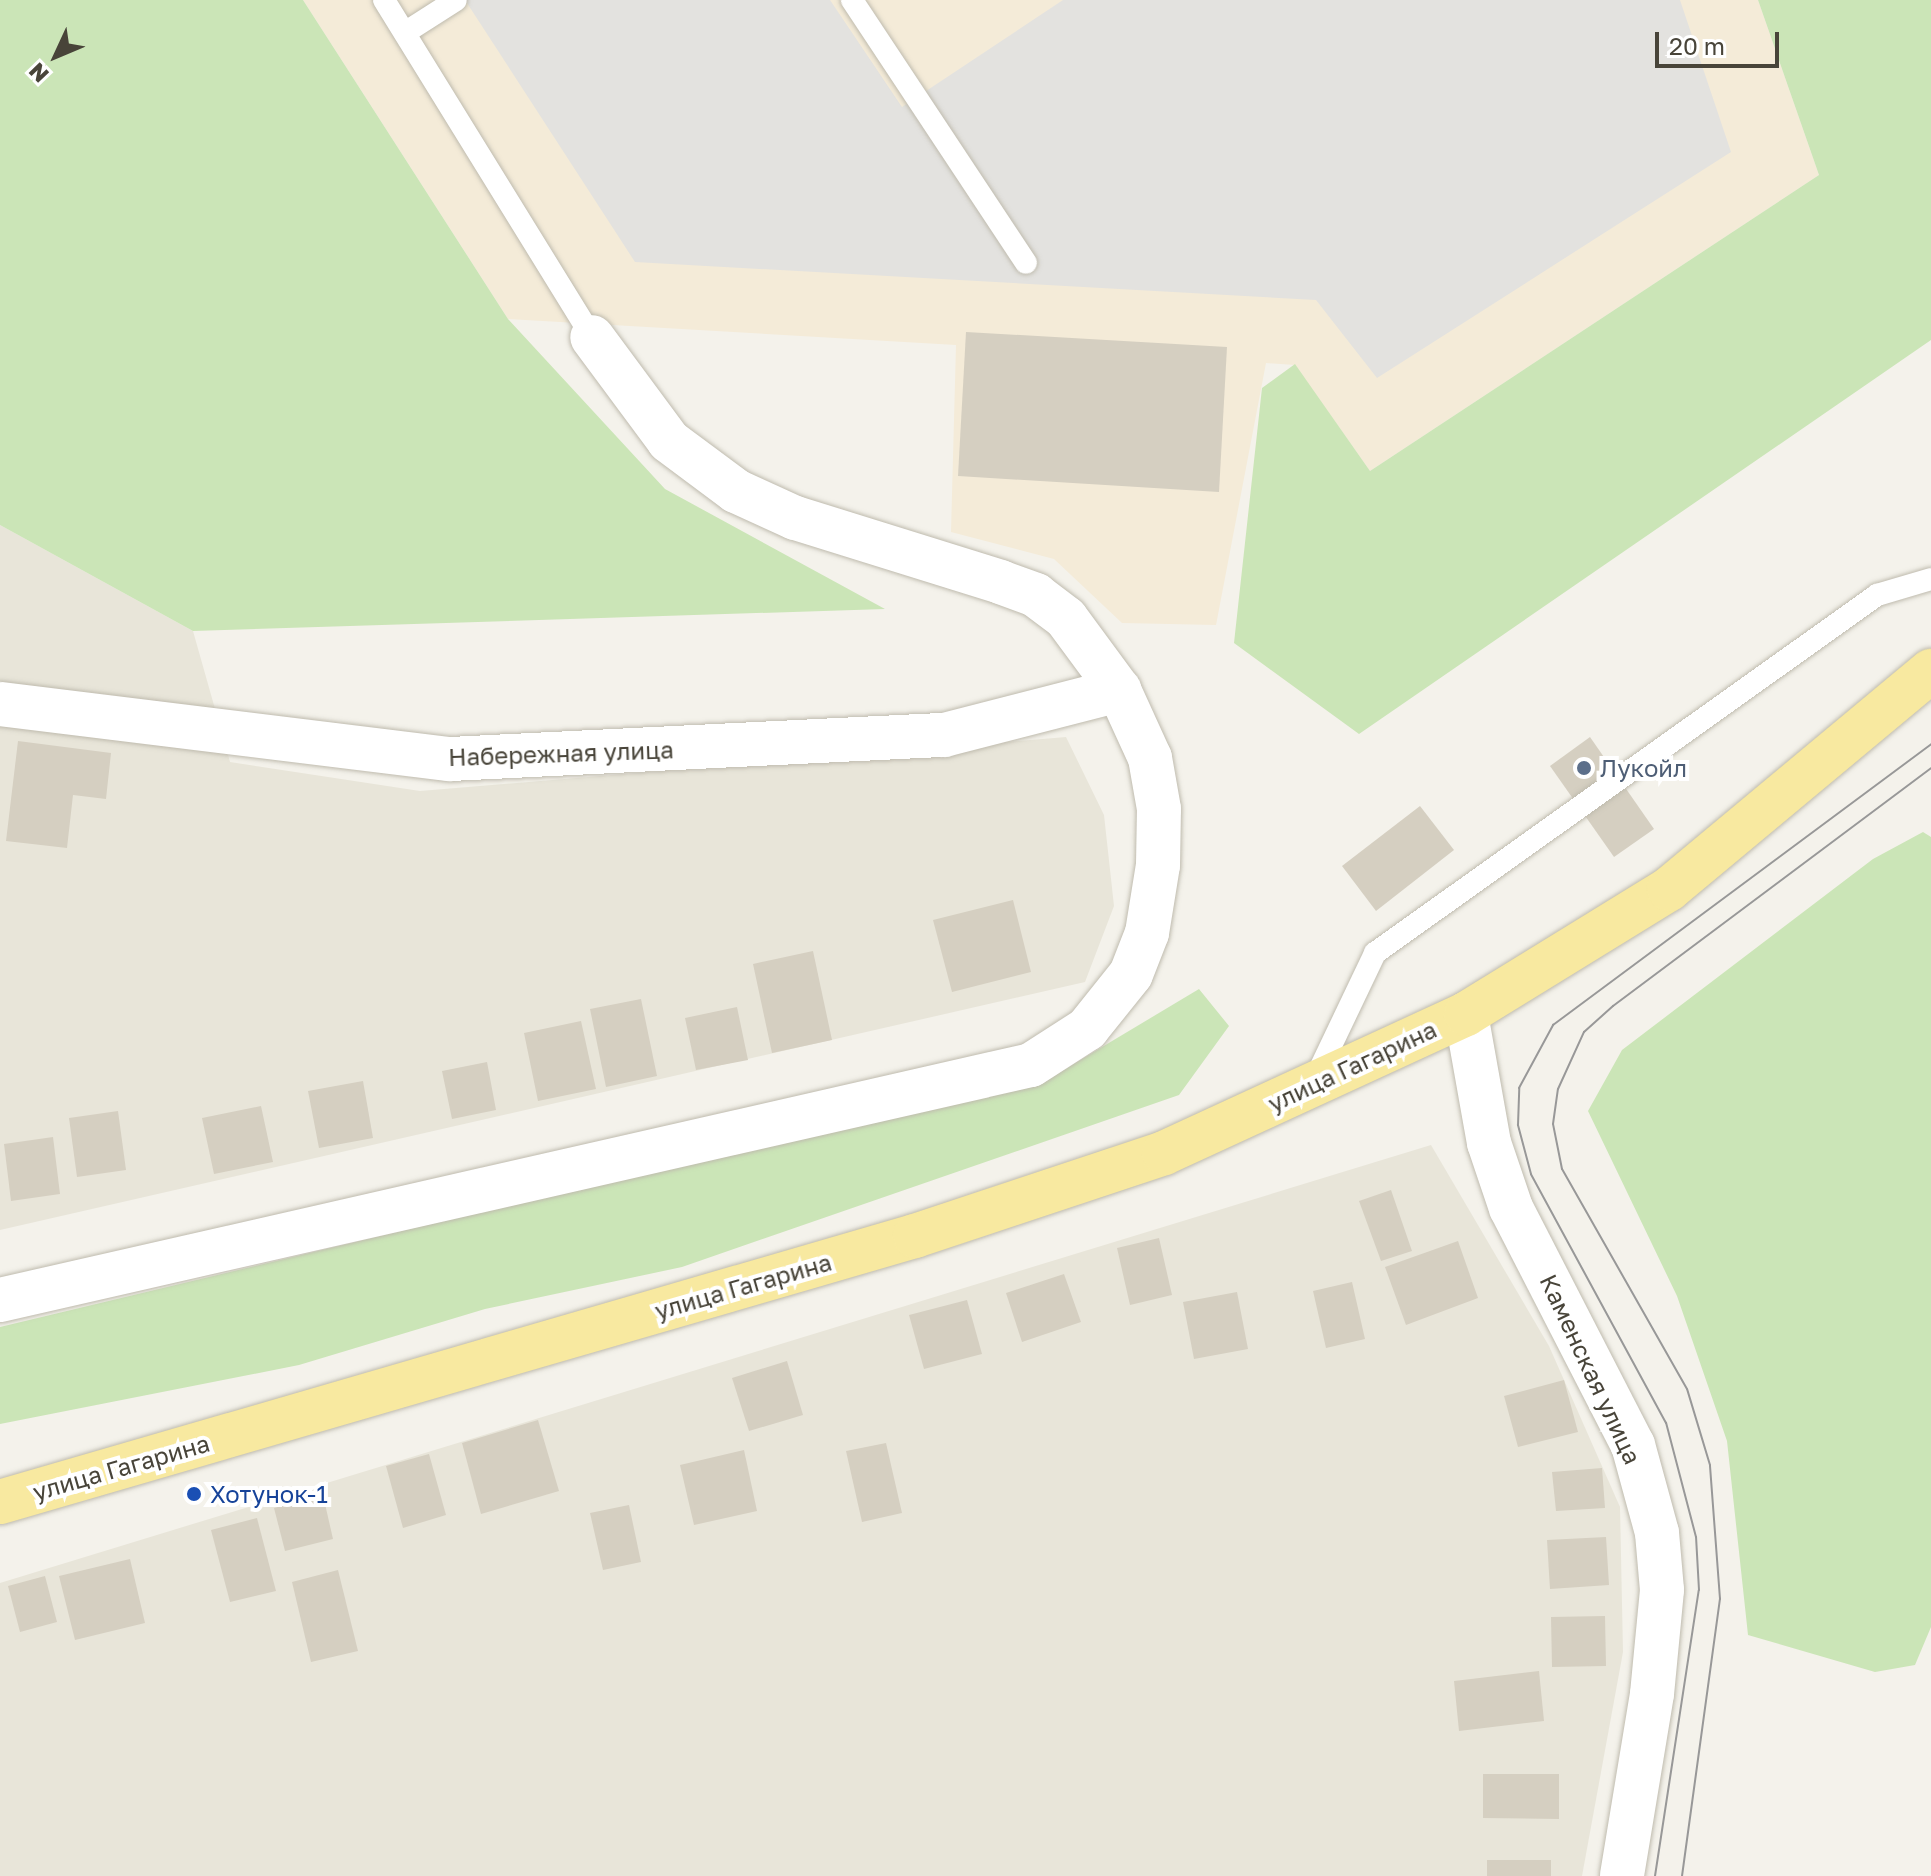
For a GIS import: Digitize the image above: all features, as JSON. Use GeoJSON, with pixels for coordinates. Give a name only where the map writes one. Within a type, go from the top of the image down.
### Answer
{"type":"FeatureCollection","features":[{"type":"Feature","properties":{"kind":"main road","name":"улица Гагарина"},"geometry":{"type":"LineString","coordinates":[[0,1502],[915,1236],[1164,1153],[1466,1014],[1669,889],[1931,671]]}},
{"type":"Feature","properties":{"kind":"street"},"geometry":{"type":"LineString","coordinates":[[0,1300],[982,1078],[1064,1049],[1111,1004],[1131,974],[1147,933],[1158,865],[1159,809],[1150,758],[1119,690],[1066,618],[1036,595],[795,518],[697,467],[669,441],[592,337]]}},
{"type":"Feature","properties":{"kind":"street","name":"Набережная улица"},"geometry":{"type":"LineString","coordinates":[[0,704],[450,759],[944,735],[1119,690]]}},
{"type":"Feature","properties":{"kind":"street","name":"Каменская улица"},"geometry":{"type":"LineString","coordinates":[[1466,1014],[1489,1143],[1511,1208],[1633,1445],[1657,1533],[1662,1590],[1652,1694],[1622,1876]]}},
{"type":"Feature","properties":{"kind":"lane"},"geometry":{"type":"LineString","coordinates":[[384,0],[592,337]]}},
{"type":"Feature","properties":{"kind":"lane"},"geometry":{"type":"LineString","coordinates":[[406,32],[456,0]]}},
{"type":"Feature","properties":{"kind":"lane"},"geometry":{"type":"LineString","coordinates":[[852,0],[1026,263]]}},
{"type":"Feature","properties":{"kind":"lane"},"geometry":{"type":"LineString","coordinates":[[1313,1084],[1375,953],[1877,595],[1931,579]]}},
{"type":"Feature","properties":{"kind":"shaded area"},"geometry":{"type":"Polygon","coordinates":[[[303,0],[1758,0],[1819,175],[1370,471],[1295,365],[1266,363],[1216,625],[1122,623],[1054,559],[951,532],[956,345],[508,319],[303,0]]]}},
{"type":"Feature","properties":{"kind":"shaded area"},"geometry":{"type":"Polygon","coordinates":[[[465,0],[830,0],[902,107],[1063,0],[1680,0],[1731,152],[1377,378],[1316,300],[635,262],[465,0]]]}},
{"type":"Feature","properties":{"kind":"shaded area"},"geometry":{"type":"Polygon","coordinates":[[[0,525],[193,631],[230,762],[420,791],[1066,737],[1104,815],[1114,906],[1085,982],[0,1230],[0,525]]]}},
{"type":"Feature","properties":{"kind":"shaded area"},"geometry":{"type":"Polygon","coordinates":[[[1431,1145],[1549,1346],[1620,1507],[1623,1652],[1582,1876],[0,1876],[0,1583],[1431,1145]]]}},
{"type":"Feature","properties":{"kind":"green space"},"geometry":{"type":"Polygon","coordinates":[[[0,0],[303,0],[508,319],[665,489],[885,609],[193,631],[0,525],[0,0]]]}},
{"type":"Feature","properties":{"kind":"green space"},"geometry":{"type":"Polygon","coordinates":[[[1758,0],[1931,0],[1931,340],[1359,734],[1234,643],[1262,388],[1295,364],[1370,471],[1819,175],[1758,0]]]}},
{"type":"Feature","properties":{"kind":"green space"},"geometry":{"type":"Polygon","coordinates":[[[1923,832],[1931,837],[1931,1627],[1915,1665],[1875,1672],[1748,1635],[1727,1441],[1677,1296],[1588,1111],[1622,1050],[1873,859],[1923,832]]]}},
{"type":"Feature","properties":{"kind":"green space"},"geometry":{"type":"Polygon","coordinates":[[[1199,989],[1229,1026],[1179,1095],[682,1267],[485,1309],[299,1365],[0,1424],[0,1327],[1057,1074],[1199,989]]]}},
{"type":"Feature","properties":{"kind":"building"},"geometry":{"type":"Polygon","coordinates":[[[966,332],[1227,347],[1219,492],[958,476],[966,332]]]}},
{"type":"Feature","properties":{"kind":"building"},"geometry":{"type":"Polygon","coordinates":[[[1590,737],[1654,829],[1614,857],[1550,766],[1590,737]]]}},
{"type":"Feature","properties":{"kind":"building"},"geometry":{"type":"Polygon","coordinates":[[[18,741],[111,753],[106,799],[73,795],[67,848],[6,841],[18,741]]]}},
{"type":"Feature","properties":{"kind":"building"},"geometry":{"type":"Polygon","coordinates":[[[1420,806],[1454,850],[1376,911],[1342,866],[1420,806]]]}},
{"type":"Feature","properties":{"kind":"building"},"geometry":{"type":"Polygon","coordinates":[[[1013,900],[1031,972],[952,992],[933,920],[1013,900]]]}},
{"type":"Feature","properties":{"kind":"building"},"geometry":{"type":"Polygon","coordinates":[[[813,951],[832,1040],[772,1053],[753,964],[813,951]]]}},
{"type":"Feature","properties":{"kind":"building"},"geometry":{"type":"Polygon","coordinates":[[[641,999],[657,1076],[606,1087],[590,1009],[641,999]]]}},
{"type":"Feature","properties":{"kind":"building"},"geometry":{"type":"Polygon","coordinates":[[[737,1007],[748,1060],[696,1070],[685,1018],[737,1007]]]}},
{"type":"Feature","properties":{"kind":"building"},"geometry":{"type":"Polygon","coordinates":[[[581,1021],[596,1089],[538,1101],[524,1033],[581,1021]]]}},
{"type":"Feature","properties":{"kind":"building"},"geometry":{"type":"Polygon","coordinates":[[[487,1062],[496,1110],[452,1119],[442,1071],[487,1062]]]}},
{"type":"Feature","properties":{"kind":"building"},"geometry":{"type":"Polygon","coordinates":[[[363,1081],[373,1138],[319,1148],[308,1091],[363,1081]]]}},
{"type":"Feature","properties":{"kind":"building"},"geometry":{"type":"Polygon","coordinates":[[[261,1106],[273,1162],[214,1174],[202,1118],[261,1106]]]}},
{"type":"Feature","properties":{"kind":"building"},"geometry":{"type":"Polygon","coordinates":[[[118,1111],[126,1170],[77,1177],[69,1118],[118,1111]]]}},
{"type":"Feature","properties":{"kind":"building"},"geometry":{"type":"Polygon","coordinates":[[[53,1137],[60,1194],[11,1201],[4,1144],[53,1137]]]}},
{"type":"Feature","properties":{"kind":"building"},"geometry":{"type":"Polygon","coordinates":[[[1391,1190],[1412,1251],[1381,1261],[1359,1201],[1391,1190]]]}},
{"type":"Feature","properties":{"kind":"building"},"geometry":{"type":"Polygon","coordinates":[[[1159,1238],[1172,1295],[1130,1305],[1117,1248],[1159,1238]]]}},
{"type":"Feature","properties":{"kind":"building"},"geometry":{"type":"Polygon","coordinates":[[[1458,1241],[1478,1298],[1406,1325],[1385,1267],[1458,1241]]]}},
{"type":"Feature","properties":{"kind":"building"},"geometry":{"type":"Polygon","coordinates":[[[1064,1274],[1081,1322],[1022,1342],[1006,1293],[1064,1274]]]}},
{"type":"Feature","properties":{"kind":"building"},"geometry":{"type":"Polygon","coordinates":[[[1352,1282],[1365,1339],[1326,1348],[1313,1291],[1352,1282]]]}},
{"type":"Feature","properties":{"kind":"building"},"geometry":{"type":"Polygon","coordinates":[[[1237,1292],[1248,1349],[1194,1359],[1183,1302],[1237,1292]]]}},
{"type":"Feature","properties":{"kind":"building"},"geometry":{"type":"Polygon","coordinates":[[[967,1300],[982,1354],[924,1369],[909,1315],[967,1300]]]}},
{"type":"Feature","properties":{"kind":"building"},"geometry":{"type":"Polygon","coordinates":[[[787,1361],[803,1415],[749,1431],[732,1378],[787,1361]]]}},
{"type":"Feature","properties":{"kind":"building"},"geometry":{"type":"Polygon","coordinates":[[[1564,1380],[1578,1432],[1518,1447],[1504,1396],[1564,1380]]]}},
{"type":"Feature","properties":{"kind":"building"},"geometry":{"type":"Polygon","coordinates":[[[538,1420],[559,1491],[481,1514],[462,1443],[538,1420]]]}},
{"type":"Feature","properties":{"kind":"building"},"geometry":{"type":"Polygon","coordinates":[[[886,1443],[902,1513],[862,1522],[846,1451],[886,1443]]]}},
{"type":"Feature","properties":{"kind":"building"},"geometry":{"type":"Polygon","coordinates":[[[744,1450],[757,1511],[694,1525],[680,1465],[744,1450]]]}},
{"type":"Feature","properties":{"kind":"building"},"geometry":{"type":"Polygon","coordinates":[[[429,1454],[446,1515],[403,1528],[386,1466],[429,1454]]]}},
{"type":"Feature","properties":{"kind":"building"},"geometry":{"type":"Polygon","coordinates":[[[1602,1468],[1605,1508],[1556,1511],[1552,1472],[1602,1468]]]}},
{"type":"Feature","properties":{"kind":"building"},"geometry":{"type":"Polygon","coordinates":[[[323,1495],[333,1539],[285,1551],[274,1508],[323,1495]]]}},
{"type":"Feature","properties":{"kind":"building"},"geometry":{"type":"Polygon","coordinates":[[[629,1505],[641,1562],[603,1570],[590,1513],[629,1505]]]}},
{"type":"Feature","properties":{"kind":"building"},"geometry":{"type":"Polygon","coordinates":[[[257,1518],[276,1591],[230,1602],[211,1530],[257,1518]]]}},
{"type":"Feature","properties":{"kind":"building"},"geometry":{"type":"Polygon","coordinates":[[[1606,1537],[1609,1585],[1550,1589],[1547,1540],[1606,1537]]]}},
{"type":"Feature","properties":{"kind":"building"},"geometry":{"type":"Polygon","coordinates":[[[130,1559],[145,1623],[75,1640],[59,1576],[130,1559]]]}},
{"type":"Feature","properties":{"kind":"building"},"geometry":{"type":"Polygon","coordinates":[[[338,1570],[358,1651],[311,1662],[292,1582],[338,1570]]]}},
{"type":"Feature","properties":{"kind":"building"},"geometry":{"type":"Polygon","coordinates":[[[45,1576],[57,1622],[20,1632],[8,1586],[45,1576]]]}},
{"type":"Feature","properties":{"kind":"building"},"geometry":{"type":"Polygon","coordinates":[[[1605,1616],[1606,1666],[1552,1667],[1551,1617],[1605,1616]]]}},
{"type":"Feature","properties":{"kind":"building"},"geometry":{"type":"Polygon","coordinates":[[[1539,1671],[1544,1721],[1459,1731],[1454,1681],[1539,1671]]]}},
{"type":"Feature","properties":{"kind":"building"},"geometry":{"type":"Polygon","coordinates":[[[1483,1774],[1559,1774],[1559,1819],[1483,1818],[1483,1774]]]}},
{"type":"Feature","properties":{"kind":"building"},"geometry":{"type":"Polygon","coordinates":[[[1487,1860],[1551,1860],[1551,1876],[1487,1876],[1487,1860]]]}},
{"type":"Feature","properties":{"kind":"tram line"},"geometry":{"type":"LineString","coordinates":[[1655,1876],[1699,1590],[1696,1537],[1666,1423],[1531,1174],[1518,1125],[1519,1088],[1553,1025],[1931,744]]}},
{"type":"Feature","properties":{"kind":"tram line"},"geometry":{"type":"LineString","coordinates":[[1682,1876],[1720,1599],[1710,1465],[1687,1389],[1562,1169],[1553,1124],[1558,1089],[1584,1032],[1613,1006],[1931,768]]}},
{"type":"Feature","properties":{"kind":"place","name":"Лукойл"},"geometry":{"type":"Point","coordinates":[1584,768]}},
{"type":"Feature","properties":{"kind":"place","name":"Хотунок-1"},"geometry":{"type":"Point","coordinates":[194,1494]}}]}
